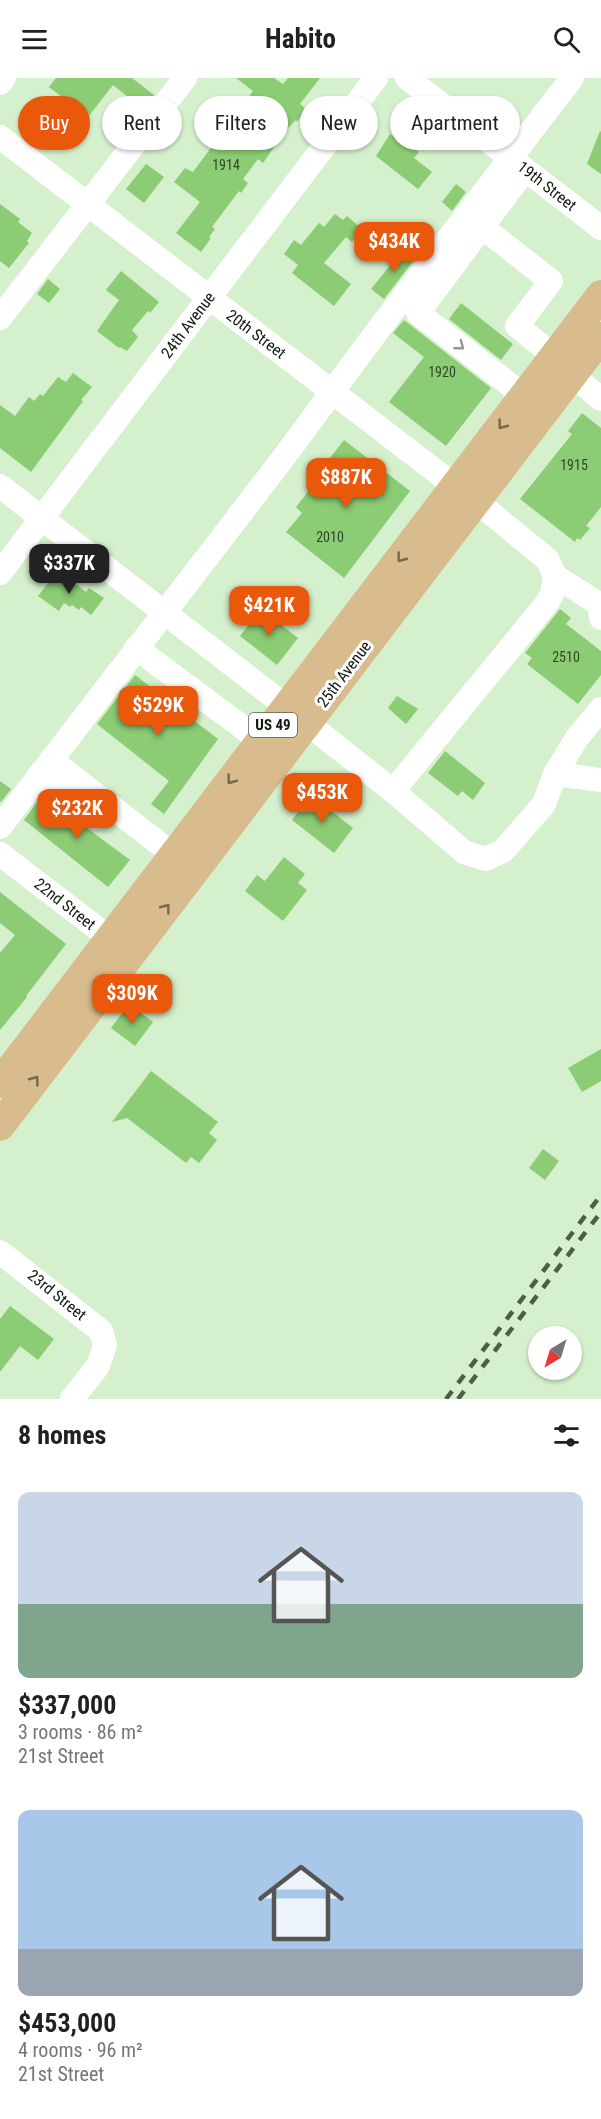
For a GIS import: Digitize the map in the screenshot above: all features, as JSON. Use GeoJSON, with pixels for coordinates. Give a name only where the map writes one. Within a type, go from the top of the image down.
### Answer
{"type":"FeatureCollection","features":[{"type":"Feature","properties":{"kind":"main road","name":"25th Avenue"},"geometry":{"type":"LineString","coordinates":[[0,1083],[120,947],[297,715],[563,366],[601,295]]}},
{"type":"Feature","properties":{"kind":"main road","name":"25th Avenue"},"geometry":{"type":"LineString","coordinates":[[466,493],[524,396],[601,337]]}},
{"type":"Feature","properties":{"kind":"main road","name":"25th Avenue"},"geometry":{"type":"LineString","coordinates":[[0,1126],[120,947],[174,855],[261,741],[297,715]]}},
{"type":"Feature","properties":{"kind":"street"},"geometry":{"type":"LineString","coordinates":[[0,83],[4,78]]}},
{"type":"Feature","properties":{"kind":"street"},"geometry":{"type":"LineString","coordinates":[[0,318],[185,78]]}},
{"type":"Feature","properties":{"kind":"street","name":"24th Avenue"},"geometry":{"type":"LineString","coordinates":[[0,573],[376,78]]}},
{"type":"Feature","properties":{"kind":"street","name":"19th Street"},"geometry":{"type":"LineString","coordinates":[[407,78],[601,228]]}},
{"type":"Feature","properties":{"kind":"street"},"geometry":{"type":"LineString","coordinates":[[524,396],[418,313],[482,227],[572,78]]}},
{"type":"Feature","properties":{"kind":"street","name":"20th Street"},"geometry":{"type":"LineString","coordinates":[[0,137],[466,493],[547,559],[555,576]]}},
{"type":"Feature","properties":{"kind":"street"},"geometry":{"type":"LineString","coordinates":[[0,827],[333,392],[518,164]]}},
{"type":"Feature","properties":{"kind":"street"},"geometry":{"type":"LineString","coordinates":[[482,227],[551,281],[516,326],[601,399]]}},
{"type":"Feature","properties":{"kind":"street"},"geometry":{"type":"LineString","coordinates":[[0,486],[297,715],[465,852],[486,859],[503,851],[544,804],[555,774],[577,738],[601,709]]}},
{"type":"Feature","properties":{"kind":"street"},"geometry":{"type":"LineString","coordinates":[[393,791],[547,603],[552,594],[555,576],[599,604],[601,618]]}},
{"type":"Feature","properties":{"kind":"street"},"geometry":{"type":"LineString","coordinates":[[136,648],[261,741]]}},
{"type":"Feature","properties":{"kind":"street"},"geometry":{"type":"LineString","coordinates":[[46,767],[72,798],[96,817],[115,809]]}},
{"type":"Feature","properties":{"kind":"street"},"geometry":{"type":"LineString","coordinates":[[46,767],[115,809],[174,855]]}},
{"type":"Feature","properties":{"kind":"street"},"geometry":{"type":"LineString","coordinates":[[555,774],[601,780]]}},
{"type":"Feature","properties":{"kind":"street","name":"22nd Street"},"geometry":{"type":"LineString","coordinates":[[0,854],[120,947]]}},
{"type":"Feature","properties":{"kind":"street","name":"23rd Street"},"geometry":{"type":"LineString","coordinates":[[0,1252],[101,1331],[105,1345],[98,1366],[72,1399]]}},
{"type":"Feature","properties":{"kind":"building"},"geometry":{"type":"Polygon","coordinates":[[[56,78],[132,78],[154,95],[127,96],[113,85],[102,96],[90,114],[90,96],[61,96],[49,87],[56,78]]]}},
{"type":"Feature","properties":{"kind":"building"},"geometry":{"type":"Polygon","coordinates":[[[236,78],[274,78],[283,84],[288,78],[320,78],[306,96],[300,96],[300,118],[288,128],[288,96],[249,96],[253,91],[236,78]]]}},
{"type":"Feature","properties":{"kind":"building"},"geometry":{"type":"Polygon","coordinates":[[[601,132],[601,174],[587,164],[601,132]]]}},
{"type":"Feature","properties":{"kind":"building"},"geometry":{"type":"Polygon","coordinates":[[[390,134],[390,150],[416,150],[419,152],[414,158],[432,172],[418,189],[376,156],[390,134]]]}},
{"type":"Feature","properties":{"kind":"building"},"geometry":{"type":"Polygon","coordinates":[[[209,150],[272,150],[263,163],[258,159],[243,179],[248,183],[241,193],[239,191],[212,227],[215,229],[201,252],[176,233],[200,202],[174,182],[185,168],[193,172],[209,150]]]}},
{"type":"Feature","properties":{"kind":"building"},"geometry":{"type":"Polygon","coordinates":[[[146,164],[164,177],[144,203],[126,189],[146,164]]]}},
{"type":"Feature","properties":{"kind":"building"},"geometry":{"type":"Polygon","coordinates":[[[456,184],[466,192],[452,211],[442,202],[456,184]]]}},
{"type":"Feature","properties":{"kind":"building"},"geometry":{"type":"Polygon","coordinates":[[[0,204],[20,219],[18,222],[32,233],[27,241],[29,243],[9,268],[0,261],[0,204]]]}},
{"type":"Feature","properties":{"kind":"building"},"geometry":{"type":"Polygon","coordinates":[[[335,214],[343,220],[347,216],[362,229],[352,242],[346,237],[324,263],[351,284],[334,306],[292,273],[298,265],[284,254],[294,240],[301,245],[319,223],[324,227],[335,214]]]}},
{"type":"Feature","properties":{"kind":"building"},"geometry":{"type":"Polygon","coordinates":[[[405,247],[417,256],[384,299],[371,289],[405,247]]]}},
{"type":"Feature","properties":{"kind":"building"},"geometry":{"type":"Polygon","coordinates":[[[121,271],[159,302],[132,330],[138,337],[127,351],[119,348],[97,331],[119,300],[106,290],[121,271]]]}},
{"type":"Feature","properties":{"kind":"building"},"geometry":{"type":"Polygon","coordinates":[[[48,279],[60,289],[49,303],[37,294],[48,279]]]}},
{"type":"Feature","properties":{"kind":"building"},"geometry":{"type":"Polygon","coordinates":[[[461,303],[513,344],[501,360],[449,319],[461,303]]]}},
{"type":"Feature","properties":{"kind":"building"},"geometry":{"type":"Polygon","coordinates":[[[404,320],[491,388],[446,446],[389,402],[424,357],[393,333],[404,320]]]}},
{"type":"Feature","properties":{"kind":"building"},"geometry":{"type":"Polygon","coordinates":[[[73,373],[92,387],[31,472],[0,448],[0,405],[15,416],[29,397],[34,401],[40,394],[43,396],[58,377],[66,382],[73,373]]]}},
{"type":"Feature","properties":{"kind":"building"},"geometry":{"type":"Polygon","coordinates":[[[582,413],[601,428],[601,507],[586,526],[590,528],[580,540],[577,538],[575,542],[520,499],[572,434],[568,431],[582,413]]]}},
{"type":"Feature","properties":{"kind":"building"},"geometry":{"type":"Polygon","coordinates":[[[344,440],[410,491],[344,578],[286,532],[302,513],[296,507],[318,479],[315,477],[344,440]]]}},
{"type":"Feature","properties":{"kind":"building"},"geometry":{"type":"Polygon","coordinates":[[[58,570],[86,592],[89,588],[104,598],[91,615],[81,607],[79,610],[64,603],[59,611],[38,596],[58,570]]]}},
{"type":"Feature","properties":{"kind":"building"},"geometry":{"type":"Polygon","coordinates":[[[261,609],[298,638],[277,665],[240,636],[261,609]]]}},
{"type":"Feature","properties":{"kind":"building"},"geometry":{"type":"Polygon","coordinates":[[[560,609],[571,618],[566,624],[601,651],[601,675],[578,704],[527,664],[532,658],[525,653],[560,609]]]}},
{"type":"Feature","properties":{"kind":"building"},"geometry":{"type":"Polygon","coordinates":[[[135,675],[218,739],[164,814],[151,804],[169,781],[97,724],[135,675]]]}},
{"type":"Feature","properties":{"kind":"building"},"geometry":{"type":"Polygon","coordinates":[[[397,696],[418,709],[406,724],[388,708],[397,696]]]}},
{"type":"Feature","properties":{"kind":"building"},"geometry":{"type":"Polygon","coordinates":[[[445,751],[485,783],[473,800],[462,791],[458,796],[428,773],[445,751]]]}},
{"type":"Feature","properties":{"kind":"building"},"geometry":{"type":"Polygon","coordinates":[[[0,781],[11,789],[1,802],[0,801],[0,781]]]}},
{"type":"Feature","properties":{"kind":"building"},"geometry":{"type":"Polygon","coordinates":[[[43,794],[130,860],[108,887],[24,820],[43,794]]]}},
{"type":"Feature","properties":{"kind":"building"},"geometry":{"type":"Polygon","coordinates":[[[311,795],[353,828],[334,853],[292,820],[311,795]]]}},
{"type":"Feature","properties":{"kind":"building"},"geometry":{"type":"Polygon","coordinates":[[[284,857],[305,874],[298,883],[307,890],[283,921],[245,891],[257,875],[265,881],[284,857]]]}},
{"type":"Feature","properties":{"kind":"building"},"geometry":{"type":"Polygon","coordinates":[[[0,892],[66,944],[0,1030],[0,953],[15,935],[0,923],[0,892]]]}},
{"type":"Feature","properties":{"kind":"building"},"geometry":{"type":"Polygon","coordinates":[[[129,1004],[153,1022],[135,1046],[111,1028],[129,1004]]]}},
{"type":"Feature","properties":{"kind":"building"},"geometry":{"type":"Polygon","coordinates":[[[601,1049],[601,1081],[582,1092],[568,1068],[601,1049]]]}},
{"type":"Feature","properties":{"kind":"building"},"geometry":{"type":"Polygon","coordinates":[[[151,1071],[218,1122],[209,1133],[217,1140],[199,1163],[191,1157],[186,1163],[127,1118],[112,1122],[151,1071]]]}},
{"type":"Feature","properties":{"kind":"building"},"geometry":{"type":"Polygon","coordinates":[[[543,1149],[559,1161],[545,1180],[529,1168],[543,1149]]]}},
{"type":"Feature","properties":{"kind":"building"},"geometry":{"type":"Polygon","coordinates":[[[10,1306],[54,1339],[38,1360],[20,1346],[0,1372],[0,1319],[10,1306]]]}},
{"type":"Feature","properties":{"kind":"railway"},"geometry":{"type":"LineString","coordinates":[[446,1399],[601,1195]]}},
{"type":"Feature","properties":{"kind":"railway"},"geometry":{"type":"LineString","coordinates":[[458,1399],[601,1212]]}}]}
